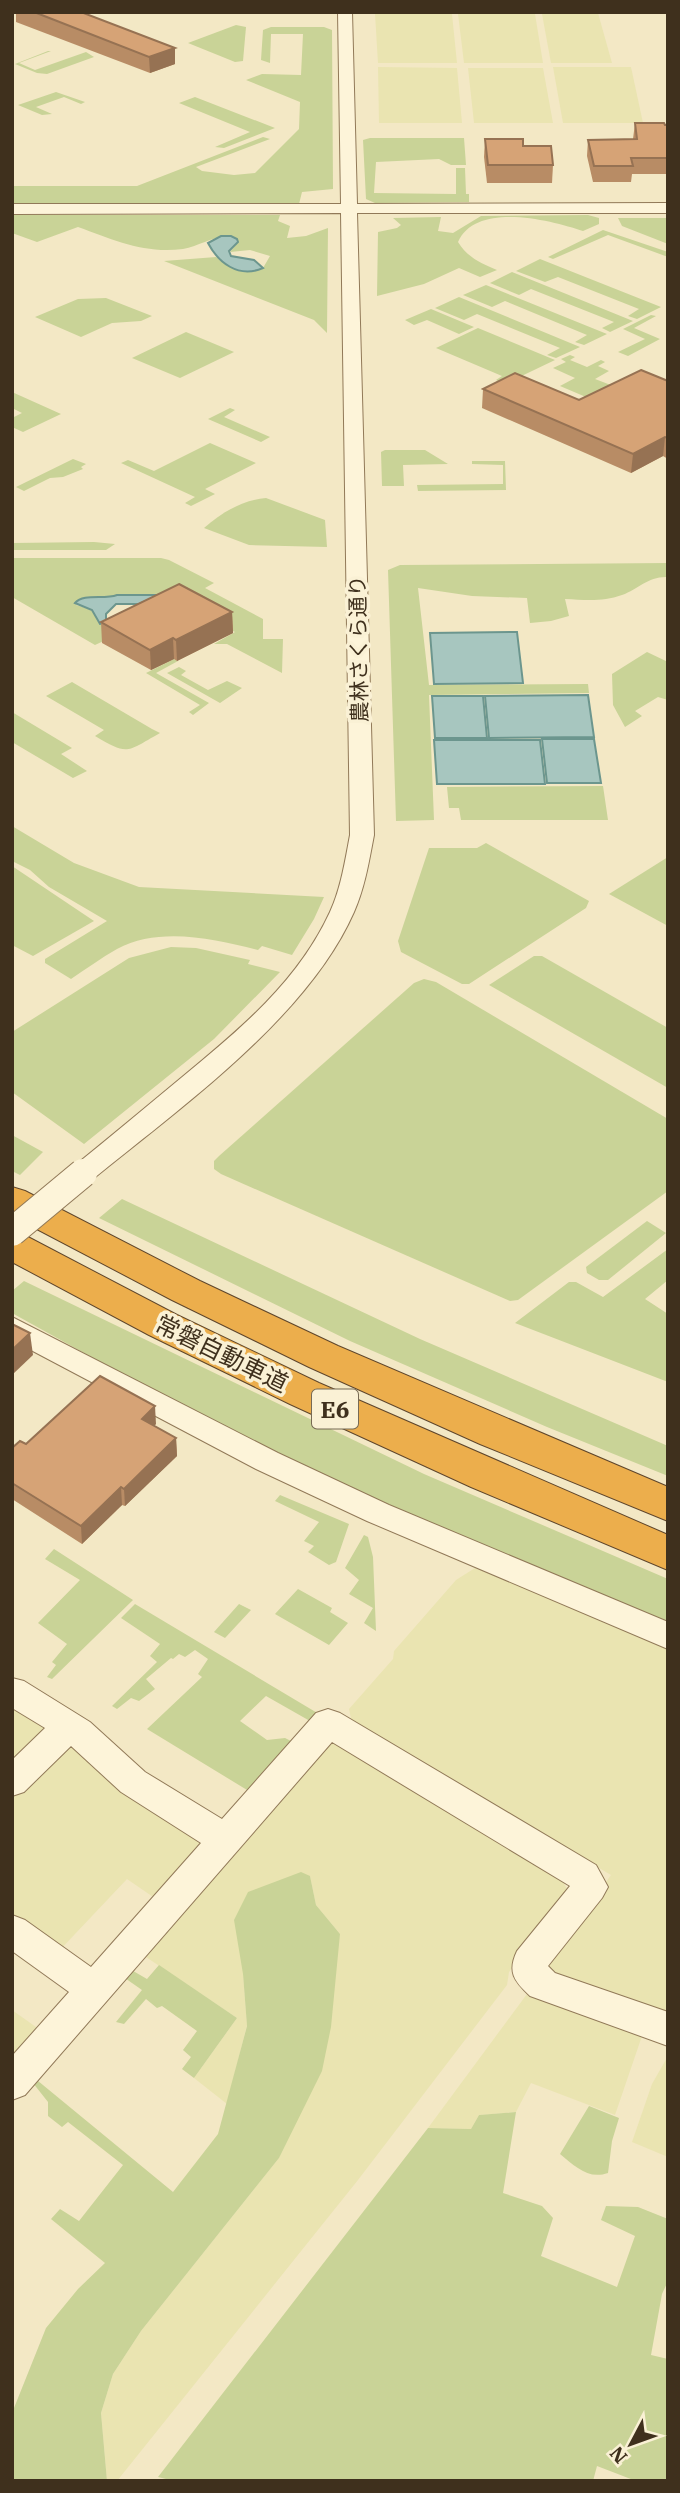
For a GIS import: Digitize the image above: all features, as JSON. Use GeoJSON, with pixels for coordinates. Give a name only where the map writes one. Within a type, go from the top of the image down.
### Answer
{"type":"FeatureCollection","features":[{"type":"Feature","properties":{"kind":"highway","name":"常磐自動車道"},"geometry":{"type":"LineString","coordinates":[[12,1200],[209,1302],[366,1376],[539,1453],[668,1505]]}},
{"type":"Feature","properties":{"kind":"highway","name":"常磐自動車道"},"geometry":{"type":"LineString","coordinates":[[12,1245],[183,1335],[341,1411],[506,1486],[668,1553]]}},
{"type":"Feature","properties":{"kind":"street","name":"農林さくら通り"},"geometry":{"type":"LineString","coordinates":[[12,1233],[239,1044],[274,1011],[299,984],[323,950],[352,888],[362,835],[345,12]]}},
{"type":"Feature","properties":{"kind":"street"},"geometry":{"type":"LineString","coordinates":[[12,209],[668,208]]}},
{"type":"Feature","properties":{"kind":"street"},"geometry":{"type":"LineString","coordinates":[[12,1327],[255,1455],[378,1513],[668,1636]]}},
{"type":"Feature","properties":{"kind":"street"},"geometry":{"type":"LineString","coordinates":[[12,1691],[69,1726],[133,1782],[226,1840]]}},
{"type":"Feature","properties":{"kind":"street"},"geometry":{"type":"LineString","coordinates":[[12,2083],[328,1723],[584,1876],[590,1887],[530,1962],[529,1972],[543,1985],[668,2029]]}},
{"type":"Feature","properties":{"kind":"street"},"geometry":{"type":"LineString","coordinates":[[12,1782],[69,1726]]}},
{"type":"Feature","properties":{"kind":"street"},"geometry":{"type":"LineString","coordinates":[[12,1931],[93,1989]]}},
{"type":"Feature","properties":{"kind":"shaded area"},"geometry":{"type":"Polygon","coordinates":[[[598,13],[612,63],[551,63],[542,14],[598,13]]]}},
{"type":"Feature","properties":{"kind":"shaded area"},"geometry":{"type":"Polygon","coordinates":[[[375,14],[452,14],[457,63],[378,63],[375,14]]]}},
{"type":"Feature","properties":{"kind":"shaded area"},"geometry":{"type":"Polygon","coordinates":[[[458,14],[535,14],[543,63],[464,63],[458,14]]]}},
{"type":"Feature","properties":{"kind":"shaded area"},"geometry":{"type":"Polygon","coordinates":[[[378,67],[457,68],[462,123],[379,123],[378,67]]]}},
{"type":"Feature","properties":{"kind":"shaded area"},"geometry":{"type":"Polygon","coordinates":[[[553,67],[631,67],[643,123],[563,123],[553,67]]]}},
{"type":"Feature","properties":{"kind":"shaded area"},"geometry":{"type":"Polygon","coordinates":[[[468,68],[543,68],[553,123],[474,123],[468,68]]]}},
{"type":"Feature","properties":{"kind":"shaded area"},"geometry":{"type":"Polygon","coordinates":[[[475,1568],[577,1608],[668,1648],[668,2014],[553,1974],[547,1965],[611,1875],[352,1723],[349,1709],[393,1659],[394,1651],[456,1580],[475,1568]]]}},
{"type":"Feature","properties":{"kind":"shaded area"},"geometry":{"type":"Polygon","coordinates":[[[12,1701],[54,1728],[12,1769],[12,1701]]]}},
{"type":"Feature","properties":{"kind":"shaded area"},"geometry":{"type":"Polygon","coordinates":[[[70,1738],[207,1839],[159,1901],[127,1879],[57,1953],[12,1921],[12,1796],[70,1738]]]}},
{"type":"Feature","properties":{"kind":"shaded area"},"geometry":{"type":"Polygon","coordinates":[[[325,1738],[335,1740],[562,1880],[568,1891],[509,1972],[507,1985],[358,2180],[117,2481],[107,2481],[101,2413],[113,2374],[141,2331],[279,2158],[340,1934],[316,1905],[310,1876],[243,1974],[247,2025],[227,2104],[194,2078],[237,2018],[140,1953],[325,1738]]]}},
{"type":"Feature","properties":{"kind":"shaded area"},"geometry":{"type":"Polygon","coordinates":[[[527,1994],[643,2033],[615,2115],[531,2083],[516,2112],[479,2115],[471,2129],[428,2128],[527,1994]]]}},
{"type":"Feature","properties":{"kind":"shaded area"},"geometry":{"type":"Polygon","coordinates":[[[12,2010],[43,2032],[19,2058],[12,2053],[12,2010]]]}},
{"type":"Feature","properties":{"kind":"shaded area"},"geometry":{"type":"Polygon","coordinates":[[[668,2056],[668,2157],[632,2142],[652,2084],[668,2056]]]}},
{"type":"Feature","properties":{"kind":"green space"},"geometry":{"type":"Polygon","coordinates":[[[236,25],[246,27],[243,61],[235,62],[188,43],[236,25]]]}},
{"type":"Feature","properties":{"kind":"green space"},"geometry":{"type":"Polygon","coordinates":[[[271,27],[324,27],[332,30],[333,189],[302,192],[299,204],[12,204],[12,186],[137,186],[263,137],[270,139],[196,167],[202,171],[234,175],[255,173],[299,129],[300,102],[246,80],[262,74],[301,75],[303,34],[271,34],[270,63],[261,60],[263,30],[271,27]]]}},
{"type":"Feature","properties":{"kind":"green space"},"geometry":{"type":"Polygon","coordinates":[[[51,51],[19,63],[35,70],[86,52],[94,57],[47,74],[15,64],[51,51]]]}},
{"type":"Feature","properties":{"kind":"green space"},"geometry":{"type":"Polygon","coordinates":[[[56,92],[85,102],[81,104],[64,97],[36,107],[52,114],[42,115],[18,105],[56,92]]]}},
{"type":"Feature","properties":{"kind":"green space"},"geometry":{"type":"Polygon","coordinates":[[[195,97],[275,128],[224,148],[215,147],[250,132],[179,103],[195,97]]]}},
{"type":"Feature","properties":{"kind":"green space"},"geometry":{"type":"Polygon","coordinates":[[[464,138],[466,165],[451,165],[439,159],[376,162],[374,193],[456,194],[456,168],[465,168],[469,202],[375,203],[366,199],[363,140],[464,138]]]}},
{"type":"Feature","properties":{"kind":"green space"},"geometry":{"type":"Polygon","coordinates":[[[12,215],[280,215],[278,221],[290,226],[287,238],[306,236],[328,228],[327,333],[314,320],[164,261],[216,257],[236,270],[247,272],[263,268],[270,256],[250,250],[230,252],[236,245],[235,237],[216,238],[183,249],[169,250],[129,245],[78,227],[37,242],[12,233],[12,215]]]}},
{"type":"Feature","properties":{"kind":"green space"},"geometry":{"type":"Polygon","coordinates":[[[588,215],[599,218],[599,224],[583,231],[552,222],[515,217],[481,221],[467,229],[458,242],[471,256],[497,270],[480,277],[459,268],[424,284],[377,296],[378,232],[401,225],[393,218],[441,217],[438,231],[453,233],[481,216],[588,215]]]}},
{"type":"Feature","properties":{"kind":"green space"},"geometry":{"type":"Polygon","coordinates":[[[618,218],[668,218],[668,244],[622,226],[618,218]]]}},
{"type":"Feature","properties":{"kind":"green space"},"geometry":{"type":"Polygon","coordinates":[[[603,230],[668,252],[668,257],[608,235],[553,259],[548,257],[603,230]]]}},
{"type":"Feature","properties":{"kind":"green space"},"geometry":{"type":"Polygon","coordinates":[[[540,259],[661,307],[637,319],[628,316],[639,309],[558,277],[545,282],[516,271],[540,259]]]}},
{"type":"Feature","properties":{"kind":"green space"},"geometry":{"type":"Polygon","coordinates":[[[512,272],[633,321],[610,332],[602,328],[614,322],[531,289],[519,295],[490,283],[512,272]]]}},
{"type":"Feature","properties":{"kind":"green space"},"geometry":{"type":"Polygon","coordinates":[[[486,285],[607,334],[584,345],[575,342],[587,335],[505,301],[492,307],[463,295],[486,285]]]}},
{"type":"Feature","properties":{"kind":"green space"},"geometry":{"type":"Polygon","coordinates":[[[459,297],[580,347],[556,358],[547,355],[560,348],[477,314],[464,320],[435,308],[459,297]]]}},
{"type":"Feature","properties":{"kind":"green space"},"geometry":{"type":"Polygon","coordinates":[[[106,298],[152,316],[141,321],[112,323],[81,337],[35,317],[78,299],[106,298]]]}},
{"type":"Feature","properties":{"kind":"green space"},"geometry":{"type":"Polygon","coordinates":[[[431,309],[474,327],[459,334],[427,320],[414,325],[405,320],[431,309]]]}},
{"type":"Feature","properties":{"kind":"green space"},"geometry":{"type":"Polygon","coordinates":[[[651,315],[656,316],[634,328],[660,339],[628,356],[618,352],[645,339],[623,329],[651,315]]]}},
{"type":"Feature","properties":{"kind":"green space"},"geometry":{"type":"Polygon","coordinates":[[[478,328],[555,360],[505,384],[496,380],[502,376],[436,348],[478,328]]]}},
{"type":"Feature","properties":{"kind":"green space"},"geometry":{"type":"Polygon","coordinates":[[[186,332],[234,352],[180,378],[132,358],[186,332]]]}},
{"type":"Feature","properties":{"kind":"green space"},"geometry":{"type":"Polygon","coordinates":[[[570,355],[575,357],[570,360],[587,367],[601,360],[605,362],[598,366],[609,371],[595,379],[616,387],[593,400],[560,386],[575,378],[553,368],[566,362],[561,359],[570,355]]]}},
{"type":"Feature","properties":{"kind":"green space"},"geometry":{"type":"Polygon","coordinates":[[[12,392],[61,414],[23,432],[12,427],[12,418],[22,413],[12,408],[12,392]]]}},
{"type":"Feature","properties":{"kind":"green space"},"geometry":{"type":"Polygon","coordinates":[[[230,408],[235,410],[224,417],[270,437],[261,442],[208,419],[230,408]]]}},
{"type":"Feature","properties":{"kind":"green space"},"geometry":{"type":"Polygon","coordinates":[[[210,443],[256,463],[205,489],[215,494],[191,506],[185,503],[195,497],[121,463],[128,460],[154,471],[210,443]]]}},
{"type":"Feature","properties":{"kind":"green space"},"geometry":{"type":"Polygon","coordinates":[[[425,450],[448,464],[403,465],[404,486],[382,486],[381,452],[425,450]]]}},
{"type":"Feature","properties":{"kind":"green space"},"geometry":{"type":"Polygon","coordinates":[[[73,459],[86,464],[81,467],[83,469],[63,477],[50,478],[24,491],[16,487],[73,459]]]}},
{"type":"Feature","properties":{"kind":"green space"},"geometry":{"type":"Polygon","coordinates":[[[472,461],[505,461],[506,490],[418,491],[417,485],[503,484],[503,465],[472,464],[472,461]]]}},
{"type":"Feature","properties":{"kind":"green space"},"geometry":{"type":"Polygon","coordinates":[[[266,498],[325,520],[327,547],[249,545],[204,528],[232,508],[266,498]]]}},
{"type":"Feature","properties":{"kind":"green space"},"geometry":{"type":"Polygon","coordinates":[[[12,543],[115,544],[106,550],[12,550],[12,543]]]}},
{"type":"Feature","properties":{"kind":"green space"},"geometry":{"type":"Polygon","coordinates":[[[12,558],[169,560],[214,583],[205,588],[263,619],[263,639],[283,639],[282,673],[227,644],[214,644],[235,632],[155,595],[117,595],[108,599],[77,600],[76,605],[94,612],[99,623],[125,631],[95,645],[12,597],[12,558]]]}},
{"type":"Feature","properties":{"kind":"green space"},"geometry":{"type":"Polygon","coordinates":[[[668,563],[668,577],[649,581],[622,595],[601,600],[565,599],[569,616],[551,621],[530,623],[527,598],[472,596],[418,588],[429,685],[588,684],[589,693],[429,695],[434,820],[396,821],[388,570],[400,565],[668,563]]]}},
{"type":"Feature","properties":{"kind":"green space"},"geometry":{"type":"Polygon","coordinates":[[[647,652],[668,662],[668,700],[658,697],[635,711],[642,716],[625,727],[613,705],[612,674],[647,652]]]}},
{"type":"Feature","properties":{"kind":"green space"},"geometry":{"type":"Polygon","coordinates":[[[174,659],[178,661],[156,673],[209,703],[193,715],[189,712],[200,705],[146,673],[174,659]]]}},
{"type":"Feature","properties":{"kind":"green space"},"geometry":{"type":"Polygon","coordinates":[[[179,667],[186,671],[181,675],[208,690],[227,681],[242,688],[220,703],[167,673],[179,667]]]}},
{"type":"Feature","properties":{"kind":"green space"},"geometry":{"type":"Polygon","coordinates":[[[72,682],[160,733],[128,749],[115,747],[95,736],[104,730],[46,696],[72,682]]]}},
{"type":"Feature","properties":{"kind":"green space"},"geometry":{"type":"Polygon","coordinates":[[[12,712],[72,748],[61,754],[87,771],[73,778],[12,742],[12,712]]]}},
{"type":"Feature","properties":{"kind":"green space"},"geometry":{"type":"Polygon","coordinates":[[[603,786],[608,820],[461,820],[459,808],[449,808],[447,787],[603,786]]]}},
{"type":"Feature","properties":{"kind":"green space"},"geometry":{"type":"Polygon","coordinates":[[[12,826],[74,863],[139,887],[324,897],[292,955],[262,946],[258,950],[205,939],[169,936],[134,942],[117,949],[71,979],[45,963],[45,959],[107,921],[49,887],[30,870],[12,861],[12,826]]]}},
{"type":"Feature","properties":{"kind":"green space"},"geometry":{"type":"Polygon","coordinates":[[[486,843],[589,901],[586,908],[469,984],[462,984],[401,952],[398,941],[429,848],[477,848],[486,843]]]}},
{"type":"Feature","properties":{"kind":"green space"},"geometry":{"type":"Polygon","coordinates":[[[668,857],[668,926],[609,894],[668,857]]]}},
{"type":"Feature","properties":{"kind":"green space"},"geometry":{"type":"Polygon","coordinates":[[[12,866],[94,921],[33,956],[12,945],[12,866]]]}},
{"type":"Feature","properties":{"kind":"green space"},"geometry":{"type":"Polygon","coordinates":[[[171,947],[196,948],[250,960],[248,964],[280,972],[214,1039],[84,1144],[12,1092],[12,1032],[129,958],[171,947]]]}},
{"type":"Feature","properties":{"kind":"green space"},"geometry":{"type":"Polygon","coordinates":[[[534,956],[542,956],[668,1028],[668,1088],[489,985],[534,956]]]}},
{"type":"Feature","properties":{"kind":"green space"},"geometry":{"type":"Polygon","coordinates":[[[424,979],[436,982],[668,1119],[668,1191],[518,1300],[510,1301],[214,1169],[214,1161],[219,1156],[414,983],[424,979]]]}},
{"type":"Feature","properties":{"kind":"green space"},"geometry":{"type":"Polygon","coordinates":[[[12,1135],[43,1152],[20,1175],[12,1171],[12,1135]]]}},
{"type":"Feature","properties":{"kind":"green space"},"geometry":{"type":"Polygon","coordinates":[[[122,1199],[420,1339],[668,1446],[668,1476],[547,1427],[350,1341],[99,1218],[122,1199]]]}},
{"type":"Feature","properties":{"kind":"green space"},"geometry":{"type":"Polygon","coordinates":[[[647,1221],[666,1233],[608,1280],[599,1280],[587,1273],[586,1267],[647,1221]]]}},
{"type":"Feature","properties":{"kind":"green space"},"geometry":{"type":"Polygon","coordinates":[[[668,1249],[668,1280],[645,1299],[668,1314],[668,1382],[515,1323],[569,1282],[576,1282],[603,1297],[668,1249]]]}},
{"type":"Feature","properties":{"kind":"green space"},"geometry":{"type":"Polygon","coordinates":[[[24,1281],[424,1474],[668,1579],[668,1627],[332,1481],[147,1388],[12,1313],[12,1291],[24,1281]]]}},
{"type":"Feature","properties":{"kind":"green space"},"geometry":{"type":"Polygon","coordinates":[[[280,1495],[349,1524],[336,1562],[329,1565],[308,1552],[314,1546],[304,1541],[319,1522],[275,1501],[280,1495]]]}},
{"type":"Feature","properties":{"kind":"green space"},"geometry":{"type":"Polygon","coordinates":[[[364,1535],[368,1537],[373,1557],[376,1631],[364,1623],[373,1608],[349,1594],[359,1580],[345,1568],[364,1535]]]}},
{"type":"Feature","properties":{"kind":"green space"},"geometry":{"type":"Polygon","coordinates":[[[54,1549],[133,1600],[52,1679],[47,1677],[56,1665],[52,1662],[67,1644],[38,1623],[80,1580],[45,1559],[54,1549]]]}},
{"type":"Feature","properties":{"kind":"green space"},"geometry":{"type":"Polygon","coordinates":[[[298,1589],[332,1608],[330,1612],[348,1623],[329,1645],[275,1614],[298,1589]]]}},
{"type":"Feature","properties":{"kind":"green space"},"geometry":{"type":"Polygon","coordinates":[[[135,1604],[324,1717],[317,1725],[266,1696],[240,1721],[267,1740],[285,1738],[297,1744],[252,1793],[147,1729],[202,1677],[198,1674],[208,1659],[195,1650],[185,1657],[179,1654],[171,1658],[146,1679],[155,1689],[139,1701],[131,1698],[117,1709],[112,1706],[157,1662],[150,1656],[160,1644],[121,1618],[135,1604]]]}},
{"type":"Feature","properties":{"kind":"green space"},"geometry":{"type":"Polygon","coordinates":[[[239,1604],[251,1610],[225,1638],[214,1632],[239,1604]]]}},
{"type":"Feature","properties":{"kind":"green space"},"geometry":{"type":"Polygon","coordinates":[[[301,1872],[310,1876],[316,1905],[340,1934],[331,2027],[322,2071],[279,2158],[141,2331],[113,2374],[101,2413],[107,2481],[12,2481],[12,2413],[46,2328],[78,2289],[105,2263],[51,2219],[60,2209],[79,2221],[123,2165],[68,2122],[62,2127],[48,2116],[48,2102],[29,2078],[32,2076],[173,2192],[218,2134],[247,2026],[243,1974],[234,1920],[248,1892],[301,1872]]]}},
{"type":"Feature","properties":{"kind":"green space"},"geometry":{"type":"Polygon","coordinates":[[[159,1965],[237,2018],[194,2078],[182,2069],[191,2057],[183,2050],[197,2031],[162,2006],[157,2008],[146,1999],[124,2024],[116,2022],[142,1990],[122,1976],[128,1968],[147,1979],[159,1965]]]}},
{"type":"Feature","properties":{"kind":"green space"},"geometry":{"type":"Polygon","coordinates":[[[589,2106],[619,2118],[612,2141],[608,2173],[601,2175],[582,2171],[560,2154],[589,2106]]]}},
{"type":"Feature","properties":{"kind":"green space"},"geometry":{"type":"Polygon","coordinates":[[[516,2112],[503,2193],[542,2206],[553,2218],[541,2256],[617,2287],[635,2236],[601,2220],[606,2206],[638,2207],[668,2219],[668,2281],[662,2294],[651,2355],[668,2359],[668,2481],[636,2481],[597,2466],[593,2481],[174,2481],[158,2477],[428,2128],[471,2129],[479,2115],[516,2112]]]}},
{"type":"Feature","properties":{"kind":"water"},"geometry":{"type":"Polygon","coordinates":[[[221,236],[237,239],[238,242],[229,251],[231,256],[254,260],[263,268],[254,271],[237,270],[223,262],[208,243],[221,236]]]}},
{"type":"Feature","properties":{"kind":"water"},"geometry":{"type":"Polygon","coordinates":[[[160,595],[139,604],[116,604],[106,614],[106,623],[100,624],[92,610],[75,603],[89,597],[160,595]]]}},
{"type":"Feature","properties":{"kind":"water"},"geometry":{"type":"Polygon","coordinates":[[[517,632],[523,683],[434,684],[430,633],[517,632]]]}},
{"type":"Feature","properties":{"kind":"water"},"geometry":{"type":"Polygon","coordinates":[[[588,695],[594,737],[489,738],[485,696],[588,695]]]}},
{"type":"Feature","properties":{"kind":"water"},"geometry":{"type":"Polygon","coordinates":[[[432,696],[483,696],[487,738],[435,738],[432,696]]]}},
{"type":"Feature","properties":{"kind":"water"},"geometry":{"type":"Polygon","coordinates":[[[542,739],[594,739],[601,783],[547,783],[542,739]]]}},
{"type":"Feature","properties":{"kind":"water"},"geometry":{"type":"Polygon","coordinates":[[[434,740],[540,740],[545,784],[437,784],[434,740]]]}},
{"type":"Feature","properties":{"kind":"building"},"geometry":{"type":"Polygon","coordinates":[[[34,12],[81,12],[175,48],[149,57],[34,12]]]}},
{"type":"Feature","properties":{"kind":"building"},"geometry":{"type":"Polygon","coordinates":[[[635,123],[668,125],[668,158],[631,158],[633,166],[594,166],[588,140],[637,139],[635,123]]]}},
{"type":"Feature","properties":{"kind":"building"},"geometry":{"type":"Polygon","coordinates":[[[485,139],[523,139],[523,146],[551,146],[553,165],[488,165],[485,139]]]}},
{"type":"Feature","properties":{"kind":"building"},"geometry":{"type":"Polygon","coordinates":[[[641,370],[668,381],[668,438],[665,437],[633,454],[483,389],[515,373],[579,400],[641,370]]]}},
{"type":"Feature","properties":{"kind":"building"},"geometry":{"type":"Polygon","coordinates":[[[179,584],[232,612],[150,650],[101,622],[179,584]]]}},
{"type":"Feature","properties":{"kind":"building"},"geometry":{"type":"Polygon","coordinates":[[[12,1324],[30,1333],[12,1350],[12,1324]]]}},
{"type":"Feature","properties":{"kind":"building"},"geometry":{"type":"Polygon","coordinates":[[[100,1376],[155,1406],[142,1419],[176,1438],[81,1526],[12,1483],[12,1448],[20,1441],[26,1444],[100,1376]]]}}]}
